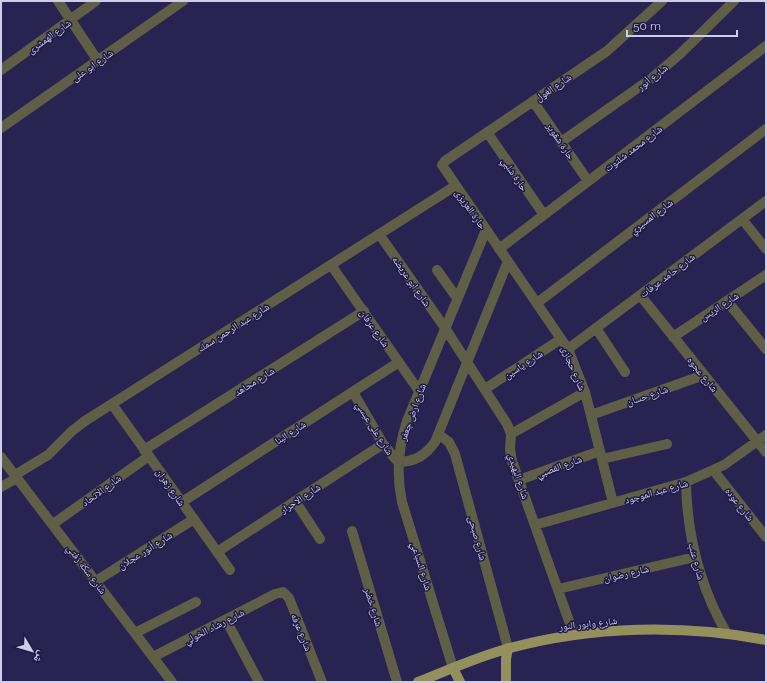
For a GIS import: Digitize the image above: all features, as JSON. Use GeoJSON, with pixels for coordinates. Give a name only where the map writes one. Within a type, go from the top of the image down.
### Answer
{"type":"FeatureCollection","features":[{"type":"Feature","properties":{"kind":"main road","name":"شارع وابور النور"},"geometry":{"type":"LineString","coordinates":[[418,682],[508,648],[574,635],[604,632],[670,630],[727,634],[766,640]]}},
{"type":"Feature","properties":{"kind":"main road"},"geometry":{"type":"LineString","coordinates":[[506,682],[506,659],[508,648]]}},
{"type":"Feature","properties":{"kind":"main road"},"geometry":{"type":"LineString","coordinates":[[453,668],[460,682]]}},
{"type":"Feature","properties":{"kind":"street"},"geometry":{"type":"LineString","coordinates":[[58,1],[98,60]]}},
{"type":"Feature","properties":{"kind":"street","name":"شارع الهمشرى"},"geometry":{"type":"LineString","coordinates":[[1,70],[96,1]]}},
{"type":"Feature","properties":{"kind":"street","name":"شارع ابو على"},"geometry":{"type":"LineString","coordinates":[[1,128],[184,1]]}},
{"type":"Feature","properties":{"kind":"street","name":"شارع الغول"},"geometry":{"type":"LineString","coordinates":[[443,169],[444,162],[607,51],[662,1]]}},
{"type":"Feature","properties":{"kind":"street","name":"شارع أنور"},"geometry":{"type":"LineString","coordinates":[[561,142],[652,78],[680,54],[734,1]]}},
{"type":"Feature","properties":{"kind":"street","name":"شارع محمد شلتوت"},"geometry":{"type":"LineString","coordinates":[[499,249],[766,46]]}},
{"type":"Feature","properties":{"kind":"street","name":"حارة شقوير"},"geometry":{"type":"LineString","coordinates":[[533,101],[588,181]]}},
{"type":"Feature","properties":{"kind":"street","name":"شارع المسيري"},"geometry":{"type":"LineString","coordinates":[[537,303],[766,129]]}},
{"type":"Feature","properties":{"kind":"street","name":"حارة شلبي"},"geometry":{"type":"LineString","coordinates":[[487,132],[544,215]]}},
{"type":"Feature","properties":{"kind":"street","name":"حارة العزيزى"},"geometry":{"type":"LineString","coordinates":[[443,169],[499,249]]}},
{"type":"Feature","properties":{"kind":"street","name":"شارع عبد الرحمن سمك"},"geometry":{"type":"LineString","coordinates":[[1,487],[41,460],[75,428],[455,186]]}},
{"type":"Feature","properties":{"kind":"street","name":"شارع حامد عرفات"},"geometry":{"type":"LineString","coordinates":[[568,349],[766,201]]}},
{"type":"Feature","properties":{"kind":"street"},"geometry":{"type":"LineString","coordinates":[[742,219],[766,249]]}},
{"type":"Feature","properties":{"kind":"street","name":"شارع ارض جعفر"},"geometry":{"type":"LineString","coordinates":[[398,462],[404,431],[419,391],[486,230]]}},
{"type":"Feature","properties":{"kind":"street","name":"شارع ابو عريضه"},"geometry":{"type":"LineString","coordinates":[[380,234],[445,328]]}},
{"type":"Feature","properties":{"kind":"street","name":"شارع حجازى"},"geometry":{"type":"LineString","coordinates":[[499,249],[568,349],[585,392],[613,503]]}},
{"type":"Feature","properties":{"kind":"street"},"geometry":{"type":"LineString","coordinates":[[398,462],[407,462],[423,455],[432,446],[508,261]]}},
{"type":"Feature","properties":{"kind":"street","name":"شارع عرفان"},"geometry":{"type":"LineString","coordinates":[[331,264],[419,391]]}},
{"type":"Feature","properties":{"kind":"street"},"geometry":{"type":"LineString","coordinates":[[437,270],[457,298]]}},
{"type":"Feature","properties":{"kind":"street","name":"شارع الريس"},"geometry":{"type":"LineString","coordinates":[[673,337],[766,275]]}},
{"type":"Feature","properties":{"kind":"street","name":"شارع عجوه"},"geometry":{"type":"LineString","coordinates":[[640,296],[766,452]]}},
{"type":"Feature","properties":{"kind":"street"},"geometry":{"type":"LineString","coordinates":[[727,301],[766,349]]}},
{"type":"Feature","properties":{"kind":"street","name":"شارع مجاهد"},"geometry":{"type":"LineString","coordinates":[[146,453],[364,311]]}},
{"type":"Feature","properties":{"kind":"street","name":"شارع البهيدي"},"geometry":{"type":"LineString","coordinates":[[445,328],[507,424],[511,434],[511,456],[574,635]]}},
{"type":"Feature","properties":{"kind":"street"},"geometry":{"type":"LineString","coordinates":[[596,328],[625,372]]}},
{"type":"Feature","properties":{"kind":"street","name":"شارع ياسين"},"geometry":{"type":"LineString","coordinates":[[485,389],[562,339]]}},
{"type":"Feature","properties":{"kind":"street","name":"شارع البنا"},"geometry":{"type":"LineString","coordinates":[[182,502],[399,362]]}},
{"type":"Feature","properties":{"kind":"street","name":"شارع حسان"},"geometry":{"type":"LineString","coordinates":[[590,414],[704,375]]}},
{"type":"Feature","properties":{"kind":"street","name":"شارع على عيسي"},"geometry":{"type":"LineString","coordinates":[[353,392],[383,444],[398,462]]}},
{"type":"Feature","properties":{"kind":"street"},"geometry":{"type":"LineString","coordinates":[[511,434],[585,392]]}},
{"type":"Feature","properties":{"kind":"street","name":"شارع زهران"},"geometry":{"type":"LineString","coordinates":[[112,404],[230,570]]}},
{"type":"Feature","properties":{"kind":"street","name":"شارع صبحى"},"geometry":{"type":"LineString","coordinates":[[438,434],[449,442],[455,454],[508,648]]}},
{"type":"Feature","properties":{"kind":"street","name":"شارع عبد الموجود"},"geometry":{"type":"LineString","coordinates":[[535,525],[686,482],[714,470],[766,435]]}},
{"type":"Feature","properties":{"kind":"street","name":"شارع الاحرار"},"geometry":{"type":"LineString","coordinates":[[217,552],[383,444]]}},
{"type":"Feature","properties":{"kind":"street","name":"شارع القصبي"},"geometry":{"type":"LineString","coordinates":[[519,480],[601,455],[667,444]]}},
{"type":"Feature","properties":{"kind":"street","name":"شارع الاتحاد"},"geometry":{"type":"LineString","coordinates":[[52,524],[146,453]]}},
{"type":"Feature","properties":{"kind":"street","name":"شارع سكة زفتي"},"geometry":{"type":"LineString","coordinates":[[1,457],[172,682]]}},
{"type":"Feature","properties":{"kind":"street","name":"شارع السباعي"},"geometry":{"type":"LineString","coordinates":[[398,462],[398,476],[402,502],[453,668]]}},
{"type":"Feature","properties":{"kind":"street","name":"شارع عوده"},"geometry":{"type":"LineString","coordinates":[[714,470],[766,537]]}},
{"type":"Feature","properties":{"kind":"street","name":"شارع عنب"},"geometry":{"type":"LineString","coordinates":[[686,482],[688,520],[695,557],[708,597],[727,634]]}},
{"type":"Feature","properties":{"kind":"street"},"geometry":{"type":"LineString","coordinates":[[295,501],[320,539]]}},
{"type":"Feature","properties":{"kind":"street","name":"شارع أنور عجلان"},"geometry":{"type":"LineString","coordinates":[[96,581],[194,519]]}},
{"type":"Feature","properties":{"kind":"street","name":"شارع خضر"},"geometry":{"type":"LineString","coordinates":[[352,532],[397,682]]}},
{"type":"Feature","properties":{"kind":"street","name":"شارع رضوان"},"geometry":{"type":"LineString","coordinates":[[558,589],[695,557]]}},
{"type":"Feature","properties":{"kind":"street","name":"شارع عرفه"},"geometry":{"type":"LineString","coordinates":[[275,594],[283,592],[289,598],[322,682]]}},
{"type":"Feature","properties":{"kind":"street","name":"شارع رشاد الخولي"},"geometry":{"type":"LineString","coordinates":[[153,657],[275,594]]}},
{"type":"Feature","properties":{"kind":"street"},"geometry":{"type":"LineString","coordinates":[[135,633],[196,602]]}},
{"type":"Feature","properties":{"kind":"street"},"geometry":{"type":"LineString","coordinates":[[226,620],[259,682]]}}]}
